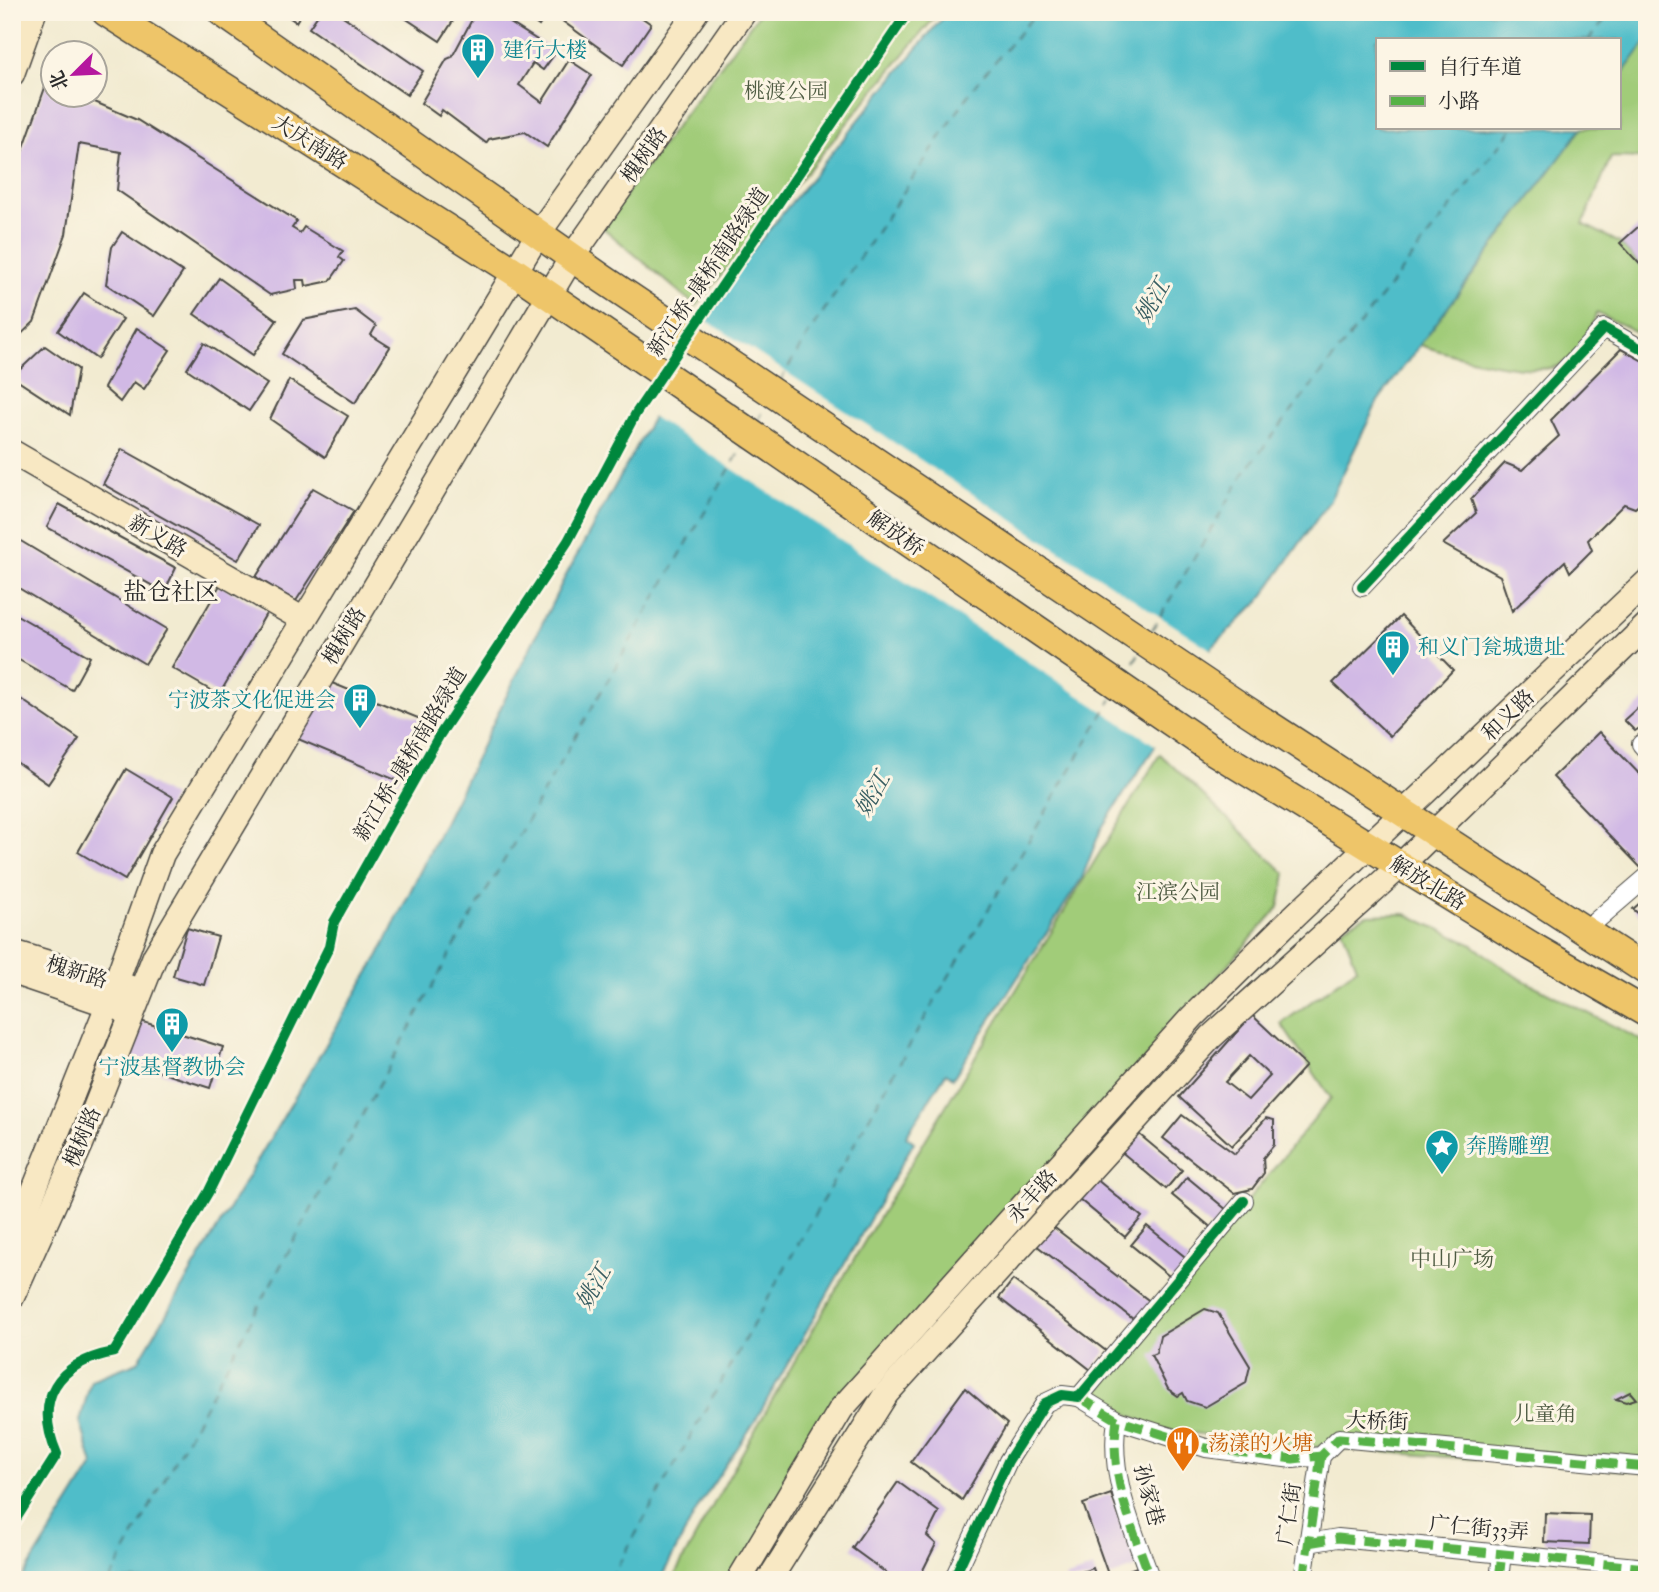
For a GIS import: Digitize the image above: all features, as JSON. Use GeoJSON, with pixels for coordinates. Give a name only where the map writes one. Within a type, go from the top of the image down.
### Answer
{"type":"FeatureCollection","features":[{"type":"Feature","properties":{"kind":"main road"},"geometry":{"type":"LineString","coordinates":[[12,74],[34,12]]}},
{"type":"Feature","properties":{"kind":"main road","name":"大庆南路"},"geometry":{"type":"LineString","coordinates":[[106,12],[550,296]]}},
{"type":"Feature","properties":{"kind":"main road"},"geometry":{"type":"LineString","coordinates":[[222,12],[572,257]]}},
{"type":"Feature","properties":{"kind":"main road","name":"槐树路"},"geometry":{"type":"LineString","coordinates":[[12,1245],[112,995],[162,853],[538,234],[696,12]]}},
{"type":"Feature","properties":{"kind":"main road","name":"槐树路"},"geometry":{"type":"LineString","coordinates":[[12,1297],[80,1144],[155,956],[572,257],[744,12]]}},
{"type":"Feature","properties":{"kind":"main road","name":"解放北路"},"geometry":{"type":"LineString","coordinates":[[572,257],[1238,705],[1583,932],[1647,971]]}},
{"type":"Feature","properties":{"kind":"main road","name":"解放桥"},"geometry":{"type":"LineString","coordinates":[[550,296],[1212,749]]}},
{"type":"Feature","properties":{"kind":"main road","name":"新义路"},"geometry":{"type":"LineString","coordinates":[[12,452],[304,620]]}},
{"type":"Feature","properties":{"kind":"main road","name":"和义路"},"geometry":{"type":"LineString","coordinates":[[1368,847],[1647,582]]}},
{"type":"Feature","properties":{"kind":"main road","name":"和义路"},"geometry":{"type":"LineString","coordinates":[[1400,866],[1647,625]]}},
{"type":"Feature","properties":{"kind":"main road","name":"解放北路"},"geometry":{"type":"LineString","coordinates":[[1212,749],[1368,847],[1647,1013]]}},
{"type":"Feature","properties":{"kind":"main road","name":"永丰路"},"geometry":{"type":"LineString","coordinates":[[738,1580],[841,1409],[1192,1017],[1368,847]]}},
{"type":"Feature","properties":{"kind":"main road","name":"永丰路"},"geometry":{"type":"LineString","coordinates":[[769,1580],[886,1394],[1211,1037],[1400,866]]}},
{"type":"Feature","properties":{"kind":"main road","name":"槐新路"},"geometry":{"type":"LineString","coordinates":[[12,952],[112,995]]}},
{"type":"Feature","properties":{"kind":"main road","name":"槐新路"},"geometry":{"type":"LineString","coordinates":[[12,972],[137,1001]]}},
{"type":"Feature","properties":{"kind":"street"},"geometry":{"type":"LineString","coordinates":[[1362,587],[1604,328],[1647,352]]}},
{"type":"Feature","properties":{"kind":"street"},"geometry":{"type":"LineString","coordinates":[[1583,932],[1647,877]]}},
{"type":"Feature","properties":{"kind":"street"},"geometry":{"type":"LineString","coordinates":[[953,1580],[1007,1461],[1045,1403],[1062,1395],[1079,1397],[1244,1201]]}},
{"type":"Feature","properties":{"kind":"street","name":"大桥街"},"geometry":{"type":"LineString","coordinates":[[1079,1397],[1117,1420],[1206,1448],[1293,1459],[1321,1456],[1339,1438],[1647,1467]]}},
{"type":"Feature","properties":{"kind":"street","name":"孙家巷"},"geometry":{"type":"LineString","coordinates":[[1117,1420],[1115,1451],[1119,1483],[1151,1580]]}},
{"type":"Feature","properties":{"kind":"street","name":"广仁街"},"geometry":{"type":"LineString","coordinates":[[1303,1580],[1321,1456]]}},
{"type":"Feature","properties":{"kind":"street","name":"广仁街33弄"},"geometry":{"type":"LineString","coordinates":[[1308,1543],[1338,1538],[1647,1568]]}},
{"type":"Feature","properties":{"kind":"street"},"geometry":{"type":"LineString","coordinates":[[1499,1580],[1502,1553]]}},
{"type":"Feature","properties":{"kind":"green space","name":"桃渡公园"},"geometry":{"type":"Polygon","coordinates":[[[760,12],[939,12],[696,306],[602,227],[760,12]]]}},
{"type":"Feature","properties":{"kind":"green space"},"geometry":{"type":"Polygon","coordinates":[[[1647,40],[1647,158],[1611,157],[1583,224],[1620,243],[1647,272],[1647,337],[1597,313],[1583,342],[1573,355],[1560,365],[1531,369],[1491,363],[1420,345],[1581,130],[1620,130],[1620,77],[1647,40]]]}},
{"type":"Feature","properties":{"kind":"green space","name":"江滨公园"},"geometry":{"type":"Polygon","coordinates":[[[1160,754],[1286,874],[1279,907],[856,1386],[737,1580],[672,1580],[849,1267],[1160,754]]]}},
{"type":"Feature","properties":{"kind":"green space","name":"中山广场"},"geometry":{"type":"Polygon","coordinates":[[[1406,914],[1471,944],[1517,977],[1647,1043],[1647,1472],[1289,1445],[1160,1429],[1089,1396],[1331,1098],[1281,1024],[1357,968],[1342,928],[1367,915],[1406,914]]]}},
{"type":"Feature","properties":{"kind":"water","name":"姚江"},"geometry":{"type":"Polygon","coordinates":[[[947,12],[1647,12],[1647,40],[1620,77],[1620,38],[1376,38],[1376,130],[1581,130],[1378,401],[1330,500],[1261,599],[1189,670],[1154,748],[1101,829],[1082,878],[953,1078],[946,1073],[906,1136],[914,1142],[754,1423],[700,1504],[660,1580],[21,1580],[93,1465],[80,1421],[91,1380],[138,1362],[379,955],[564,579],[728,280],[947,12]]]}},
{"type":"Feature","properties":{"kind":"pier"},"geometry":{"type":"Polygon","coordinates":[[[703,318],[1213,651],[1192,672],[1158,747],[650,415],[703,318]]]}},
{"type":"Feature","properties":{"kind":"building"},"geometry":{"type":"Polygon","coordinates":[[[282,12],[302,12],[296,22],[282,12]]]}},
{"type":"Feature","properties":{"kind":"building"},"geometry":{"type":"Polygon","coordinates":[[[320,12],[337,12],[423,71],[407,95],[309,28],[320,12]]]}},
{"type":"Feature","properties":{"kind":"building"},"geometry":{"type":"Polygon","coordinates":[[[396,12],[439,12],[453,21],[440,41],[396,12]]]}},
{"type":"Feature","properties":{"kind":"building","name":"建行大楼"},"geometry":{"type":"Polygon","coordinates":[[[476,12],[493,12],[556,52],[543,70],[533,63],[519,85],[542,102],[569,60],[592,75],[547,147],[525,132],[489,139],[486,143],[442,110],[439,116],[421,103],[447,59],[452,57],[476,12]]]}},
{"type":"Feature","properties":{"kind":"building"},"geometry":{"type":"Polygon","coordinates":[[[520,12],[548,12],[539,26],[520,12]]]}},
{"type":"Feature","properties":{"kind":"building"},"geometry":{"type":"Polygon","coordinates":[[[567,12],[634,12],[651,24],[623,65],[561,20],[567,12]]]}},
{"type":"Feature","properties":{"kind":"building"},"geometry":{"type":"Polygon","coordinates":[[[38,107],[108,108],[137,120],[297,221],[292,228],[300,233],[304,227],[343,251],[339,257],[344,261],[330,281],[306,286],[305,280],[296,280],[297,289],[270,295],[117,190],[121,152],[79,144],[66,234],[34,322],[12,343],[12,181],[38,107]]]}},
{"type":"Feature","properties":{"kind":"building"},"geometry":{"type":"Polygon","coordinates":[[[1647,219],[1647,272],[1620,243],[1647,219]]]}},
{"type":"Feature","properties":{"kind":"building"},"geometry":{"type":"Polygon","coordinates":[[[122,232],[183,272],[154,316],[106,284],[112,247],[122,232]]]}},
{"type":"Feature","properties":{"kind":"building"},"geometry":{"type":"Polygon","coordinates":[[[219,278],[277,320],[253,355],[194,314],[219,278]]]}},
{"type":"Feature","properties":{"kind":"building"},"geometry":{"type":"Polygon","coordinates":[[[84,293],[123,319],[97,359],[58,331],[84,293]]]}},
{"type":"Feature","properties":{"kind":"building"},"geometry":{"type":"Polygon","coordinates":[[[355,310],[376,326],[371,335],[390,347],[355,403],[282,354],[303,320],[355,310]]]}},
{"type":"Feature","properties":{"kind":"building"},"geometry":{"type":"Polygon","coordinates":[[[137,328],[170,350],[144,389],[134,382],[120,402],[104,388],[137,328]]]}},
{"type":"Feature","properties":{"kind":"building"},"geometry":{"type":"Polygon","coordinates":[[[204,343],[267,384],[249,411],[187,369],[204,343]]]}},
{"type":"Feature","properties":{"kind":"building"},"geometry":{"type":"Polygon","coordinates":[[[45,346],[78,369],[70,415],[12,377],[45,346]]]}},
{"type":"Feature","properties":{"kind":"building"},"geometry":{"type":"Polygon","coordinates":[[[1621,349],[1647,363],[1647,498],[1635,508],[1624,504],[1588,540],[1592,550],[1570,572],[1565,561],[1512,611],[1500,576],[1443,544],[1476,513],[1471,499],[1505,463],[1522,470],[1559,436],[1551,420],[1621,349]]]}},
{"type":"Feature","properties":{"kind":"building"},"geometry":{"type":"Polygon","coordinates":[[[289,380],[348,416],[325,457],[270,419],[289,380]]]}},
{"type":"Feature","properties":{"kind":"building"},"geometry":{"type":"Polygon","coordinates":[[[122,449],[259,525],[238,560],[103,484],[122,449]]]}},
{"type":"Feature","properties":{"kind":"building"},"geometry":{"type":"Polygon","coordinates":[[[313,488],[354,511],[296,601],[256,577],[313,488]]]}},
{"type":"Feature","properties":{"kind":"building"},"geometry":{"type":"Polygon","coordinates":[[[59,504],[176,568],[164,592],[47,527],[59,504]]]}},
{"type":"Feature","properties":{"kind":"building"},"geometry":{"type":"Polygon","coordinates":[[[14,537],[167,629],[145,664],[12,584],[14,537]]]}},
{"type":"Feature","properties":{"kind":"building"},"geometry":{"type":"Polygon","coordinates":[[[220,585],[267,612],[219,695],[172,668],[220,585]]]}},
{"type":"Feature","properties":{"kind":"building"},"geometry":{"type":"Polygon","coordinates":[[[15,614],[90,657],[72,690],[12,656],[12,620],[15,614]]]}},
{"type":"Feature","properties":{"kind":"building","name":"和义门瓮城遗址"},"geometry":{"type":"Polygon","coordinates":[[[1401,616],[1453,670],[1390,736],[1333,683],[1401,616]]]}},
{"type":"Feature","properties":{"kind":"building","name":"宁波茶文化促进会"},"geometry":{"type":"Polygon","coordinates":[[[322,679],[423,720],[398,781],[298,739],[322,679]]]}},
{"type":"Feature","properties":{"kind":"building"},"geometry":{"type":"Polygon","coordinates":[[[12,693],[79,739],[48,784],[12,759],[12,693]]]}},
{"type":"Feature","properties":{"kind":"building"},"geometry":{"type":"Polygon","coordinates":[[[1647,699],[1647,723],[1635,731],[1624,720],[1647,699]]]}},
{"type":"Feature","properties":{"kind":"building"},"geometry":{"type":"Polygon","coordinates":[[[1599,732],[1647,782],[1647,865],[1642,869],[1553,777],[1599,732]]]}},
{"type":"Feature","properties":{"kind":"building"},"geometry":{"type":"Polygon","coordinates":[[[126,769],[173,797],[125,880],[78,852],[126,769]]]}},
{"type":"Feature","properties":{"kind":"building"},"geometry":{"type":"Polygon","coordinates":[[[1647,897],[1647,921],[1633,909],[1647,897]]]}},
{"type":"Feature","properties":{"kind":"building"},"geometry":{"type":"Polygon","coordinates":[[[187,928],[218,937],[204,985],[173,976],[187,928]]]}},
{"type":"Feature","properties":{"kind":"building"},"geometry":{"type":"Polygon","coordinates":[[[1252,1015],[1306,1066],[1232,1146],[1179,1097],[1252,1015]],[[1249,1056],[1225,1082],[1248,1100],[1270,1076],[1249,1056]]]}},
{"type":"Feature","properties":{"kind":"building","name":"宁波基督教协会"},"geometry":{"type":"Polygon","coordinates":[[[134,1019],[223,1047],[210,1088],[122,1060],[134,1019]]]}},
{"type":"Feature","properties":{"kind":"building"},"geometry":{"type":"Polygon","coordinates":[[[1182,1115],[1235,1154],[1266,1118],[1274,1120],[1274,1145],[1263,1158],[1264,1173],[1252,1189],[1234,1193],[1163,1138],[1182,1115]]]}},
{"type":"Feature","properties":{"kind":"building"},"geometry":{"type":"Polygon","coordinates":[[[1134,1130],[1182,1170],[1166,1189],[1118,1149],[1134,1130]]]}},
{"type":"Feature","properties":{"kind":"building"},"geometry":{"type":"Polygon","coordinates":[[[1187,1177],[1228,1211],[1213,1229],[1172,1195],[1187,1177]]]}},
{"type":"Feature","properties":{"kind":"building"},"geometry":{"type":"Polygon","coordinates":[[[1096,1179],[1142,1217],[1125,1237],[1079,1199],[1096,1179]]]}},
{"type":"Feature","properties":{"kind":"building"},"geometry":{"type":"Polygon","coordinates":[[[1051,1225],[1152,1303],[1137,1322],[1036,1245],[1051,1225]]]}},
{"type":"Feature","properties":{"kind":"building"},"geometry":{"type":"Polygon","coordinates":[[[1147,1226],[1190,1261],[1174,1280],[1131,1245],[1147,1226]]]}},
{"type":"Feature","properties":{"kind":"building"},"geometry":{"type":"Polygon","coordinates":[[[1013,1280],[1106,1351],[1091,1370],[999,1298],[1013,1280]]]}},
{"type":"Feature","properties":{"kind":"building"},"geometry":{"type":"Polygon","coordinates":[[[1205,1309],[1218,1313],[1250,1366],[1246,1383],[1205,1407],[1187,1401],[1183,1393],[1178,1396],[1168,1389],[1151,1355],[1156,1353],[1160,1336],[1205,1309]]]}},
{"type":"Feature","properties":{"kind":"building"},"geometry":{"type":"Polygon","coordinates":[[[965,1388],[1007,1424],[962,1500],[911,1462],[965,1388]]]}},
{"type":"Feature","properties":{"kind":"building"},"geometry":{"type":"Polygon","coordinates":[[[1630,1392],[1636,1399],[1626,1402],[1616,1399],[1630,1392]]]}},
{"type":"Feature","properties":{"kind":"building"},"geometry":{"type":"Polygon","coordinates":[[[898,1482],[939,1512],[927,1536],[936,1544],[918,1580],[896,1580],[852,1548],[898,1482]]]}},
{"type":"Feature","properties":{"kind":"building"},"geometry":{"type":"Polygon","coordinates":[[[1111,1494],[1137,1567],[1109,1577],[1083,1504],[1111,1494]]]}},
{"type":"Feature","properties":{"kind":"building"},"geometry":{"type":"Polygon","coordinates":[[[1545,1513],[1590,1515],[1589,1544],[1544,1542],[1545,1513]]]}},
{"type":"Feature","properties":{"kind":"building"},"geometry":{"type":"Polygon","coordinates":[[[1093,1568],[1097,1580],[1065,1578],[1093,1568]]]}},
{"type":"Feature","properties":{"kind":"ferry route"},"geometry":{"type":"LineString","coordinates":[[780,381],[809,333],[976,84],[1037,12]]}},
{"type":"Feature","properties":{"kind":"ferry route"},"geometry":{"type":"LineString","coordinates":[[1590,38],[1612,12]]}},
{"type":"Feature","properties":{"kind":"ferry route"},"geometry":{"type":"LineString","coordinates":[[1152,630],[1246,470],[1511,130]]}},
{"type":"Feature","properties":{"kind":"ferry route"},"geometry":{"type":"LineString","coordinates":[[758,421],[767,404]]}},
{"type":"Feature","properties":{"kind":"ferry route"},"geometry":{"type":"LineString","coordinates":[[110,1580],[449,956],[744,444]]}},
{"type":"Feature","properties":{"kind":"ferry route"},"geometry":{"type":"LineString","coordinates":[[1126,676],[1139,653]]}},
{"type":"Feature","properties":{"kind":"ferry route"},"geometry":{"type":"LineString","coordinates":[[610,1580],[935,1000],[1112,699]]}},
{"type":"Feature","properties":{"kind":"marked path"},"geometry":{"type":"LineString","coordinates":[[1079,1397],[1117,1420],[1206,1448],[1293,1459],[1321,1456],[1339,1438],[1647,1467]]}},
{"type":"Feature","properties":{"kind":"marked path"},"geometry":{"type":"LineString","coordinates":[[1117,1420],[1115,1441],[1119,1481],[1151,1580]]}},
{"type":"Feature","properties":{"kind":"marked path"},"geometry":{"type":"LineString","coordinates":[[1303,1580],[1321,1456]]}},
{"type":"Feature","properties":{"kind":"marked path"},"geometry":{"type":"LineString","coordinates":[[1308,1543],[1338,1538],[1647,1568]]}},
{"type":"Feature","properties":{"kind":"marked path"},"geometry":{"type":"LineString","coordinates":[[1499,1580],[1502,1553]]}},
{"type":"Feature","properties":{"kind":"cycle path","name":"新江桥-康桥南路绿道"},"geometry":{"type":"LineString","coordinates":[[12,1525],[57,1454],[50,1434],[48,1416],[49,1400],[55,1386],[65,1374],[78,1365],[114,1352],[209,1191],[329,947],[334,922],[439,736],[568,541],[636,413],[908,12]]}},
{"type":"Feature","properties":{"kind":"cycle path"},"geometry":{"type":"LineString","coordinates":[[1362,587],[1604,328],[1647,352]]}},
{"type":"Feature","properties":{"kind":"cycle path"},"geometry":{"type":"LineString","coordinates":[[953,1580],[1008,1461],[1045,1403],[1062,1395],[1079,1397],[1244,1201]]}},
{"type":"Feature","properties":{"kind":"place","name":"建行大楼"},"geometry":{"type":"Point","coordinates":[478,80]}},
{"type":"Feature","properties":{"kind":"place","name":"和义门瓮城遗址"},"geometry":{"type":"Point","coordinates":[1393,677]}},
{"type":"Feature","properties":{"kind":"place","name":"宁波茶文化促进会"},"geometry":{"type":"Point","coordinates":[360,730]}},
{"type":"Feature","properties":{"kind":"place","name":"宁波基督教协会"},"geometry":{"type":"Point","coordinates":[172,1054]}},
{"type":"Feature","properties":{"kind":"place","name":"奔腾雕塑"},"geometry":{"type":"Point","coordinates":[1442,1176]}},
{"type":"Feature","properties":{"kind":"place","name":"荡漾的火塘"},"geometry":{"type":"Point","coordinates":[1183,1473]}},
{"type":"Feature","properties":{"kind":"district","name":"盐仓社区"},"geometry":{"type":"Point","coordinates":[171,592]}},
{"type":"Feature","properties":{"kind":"park label","name":"儿童角"},"geometry":{"type":"Point","coordinates":[1545,1414]}}]}
